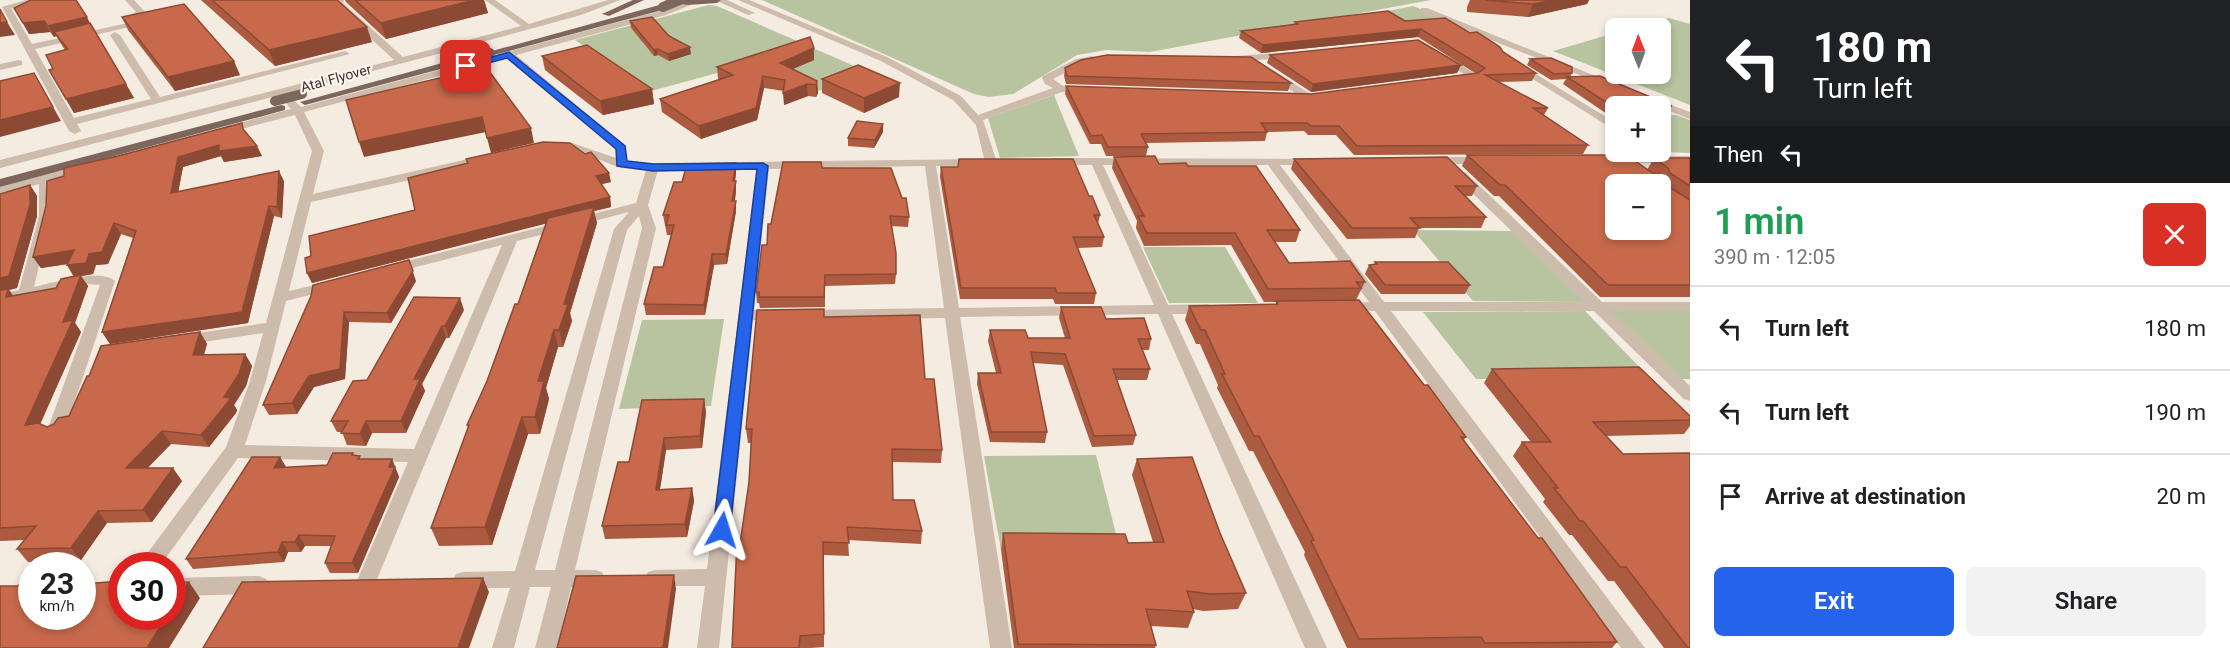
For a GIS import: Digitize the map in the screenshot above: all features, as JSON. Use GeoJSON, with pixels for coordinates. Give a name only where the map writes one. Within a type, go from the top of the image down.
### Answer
{"type":"FeatureCollection","features":[{"type":"Feature","properties":{"kind":"main road","name":"Atal Flyover"},"geometry":{"type":"LineString","coordinates":[[0,173],[598,17],[640,0]]}},
{"type":"Feature","properties":{"kind":"main road"},"geometry":{"type":"LineString","coordinates":[[668,0],[694,2],[718,0]]}},
{"type":"Feature","properties":{"kind":"main road","name":"Atal Flyover"},"geometry":{"type":"LineString","coordinates":[[0,183],[496,52],[663,7],[680,0]]}},
{"type":"Feature","properties":{"kind":"street"},"geometry":{"type":"LineString","coordinates":[[37,0],[6,7],[72,122],[80,142]]}},
{"type":"Feature","properties":{"kind":"street"},"geometry":{"type":"LineString","coordinates":[[28,44],[122,22],[142,13],[129,0]]}},
{"type":"Feature","properties":{"kind":"street"},"geometry":{"type":"LineString","coordinates":[[340,0],[339,4],[401,61]]}},
{"type":"Feature","properties":{"kind":"street"},"geometry":{"type":"LineString","coordinates":[[489,0],[528,27]]}},
{"type":"Feature","properties":{"kind":"street"},"geometry":{"type":"LineString","coordinates":[[0,164],[454,47],[616,0]]}},
{"type":"Feature","properties":{"kind":"street"},"geometry":{"type":"LineString","coordinates":[[718,0],[873,63],[911,73]]}},
{"type":"Feature","properties":{"kind":"street"},"geometry":{"type":"LineString","coordinates":[[545,146],[573,147],[621,164],[653,167],[997,162],[981,124],[957,98],[884,59],[742,0]]}},
{"type":"Feature","properties":{"kind":"street"},"geometry":{"type":"LineString","coordinates":[[0,191],[487,61],[663,13],[694,2]]}},
{"type":"Feature","properties":{"kind":"street"},"geometry":{"type":"LineString","coordinates":[[1424,10],[1623,89]]}},
{"type":"Feature","properties":{"kind":"street"},"geometry":{"type":"LineString","coordinates":[[28,44],[155,20]]}},
{"type":"Feature","properties":{"kind":"street"},"geometry":{"type":"LineString","coordinates":[[115,35],[157,102]]}},
{"type":"Feature","properties":{"kind":"street"},"geometry":{"type":"LineString","coordinates":[[454,47],[487,61]]}},
{"type":"Feature","properties":{"kind":"street"},"geometry":{"type":"LineString","coordinates":[[1437,53],[1474,76],[1450,79]]}},
{"type":"Feature","properties":{"kind":"street"},"geometry":{"type":"LineString","coordinates":[[72,122],[345,54]]}},
{"type":"Feature","properties":{"kind":"street"},"geometry":{"type":"LineString","coordinates":[[1230,59],[1300,54]]}},
{"type":"Feature","properties":{"kind":"street"},"geometry":{"type":"LineString","coordinates":[[509,55],[534,67],[622,148],[621,164]]}},
{"type":"Feature","properties":{"kind":"street"},"geometry":{"type":"LineString","coordinates":[[1096,90],[1061,88],[1049,82],[1047,78],[1079,61],[1101,57]]}},
{"type":"Feature","properties":{"kind":"street"},"geometry":{"type":"LineString","coordinates":[[1252,59],[1308,97]]}},
{"type":"Feature","properties":{"kind":"street"},"geometry":{"type":"LineString","coordinates":[[1512,62],[1605,121]]}},
{"type":"Feature","properties":{"kind":"street"},"geometry":{"type":"LineString","coordinates":[[0,67],[19,63]]}},
{"type":"Feature","properties":{"kind":"street"},"geometry":{"type":"LineString","coordinates":[[976,119],[1061,88]]}},
{"type":"Feature","properties":{"kind":"street"},"geometry":{"type":"LineString","coordinates":[[158,552],[233,451],[258,381],[318,151],[298,110],[281,92]]}},
{"type":"Feature","properties":{"kind":"street"},"geometry":{"type":"LineString","coordinates":[[1284,96],[1320,96]]}},
{"type":"Feature","properties":{"kind":"street"},"geometry":{"type":"LineString","coordinates":[[1671,108],[1690,116]]}},
{"type":"Feature","properties":{"kind":"street"},"geometry":{"type":"LineString","coordinates":[[306,199],[499,156]]}},
{"type":"Feature","properties":{"kind":"street"},"geometry":{"type":"LineString","coordinates":[[1422,161],[1493,160]]}},
{"type":"Feature","properties":{"kind":"street"},"geometry":{"type":"LineString","coordinates":[[1598,160],[1605,160]]}},
{"type":"Feature","properties":{"kind":"street"},"geometry":{"type":"LineString","coordinates":[[1671,160],[1690,160]]}},
{"type":"Feature","properties":{"kind":"street"},"geometry":{"type":"LineString","coordinates":[[1271,161],[1634,648]]}},
{"type":"Feature","properties":{"kind":"street"},"geometry":{"type":"LineString","coordinates":[[1038,162],[1329,161]]}},
{"type":"Feature","properties":{"kind":"street"},"geometry":{"type":"LineString","coordinates":[[1446,161],[1690,394]]}},
{"type":"Feature","properties":{"kind":"street"},"geometry":{"type":"LineString","coordinates":[[1096,162],[1316,648]]}},
{"type":"Feature","properties":{"kind":"street"},"geometry":{"type":"LineString","coordinates":[[1625,162],[1638,172]]}},
{"type":"Feature","properties":{"kind":"street"},"geometry":{"type":"LineString","coordinates":[[930,163],[1001,648]]}},
{"type":"Feature","properties":{"kind":"street"},"geometry":{"type":"LineString","coordinates":[[708,648],[763,166]]}},
{"type":"Feature","properties":{"kind":"street"},"geometry":{"type":"LineString","coordinates":[[502,648],[621,229],[642,205],[653,167]]}},
{"type":"Feature","properties":{"kind":"street"},"geometry":{"type":"LineString","coordinates":[[25,293],[45,216],[45,178]]}},
{"type":"Feature","properties":{"kind":"street"},"geometry":{"type":"LineString","coordinates":[[384,272],[642,205]]}},
{"type":"Feature","properties":{"kind":"street"},"geometry":{"type":"LineString","coordinates":[[546,648],[649,228],[642,205]]}},
{"type":"Feature","properties":{"kind":"street"},"geometry":{"type":"LineString","coordinates":[[366,583],[511,240]]}},
{"type":"Feature","properties":{"kind":"street"},"geometry":{"type":"LineString","coordinates":[[0,298],[89,280],[108,281],[89,354],[56,431]]}},
{"type":"Feature","properties":{"kind":"street"},"geometry":{"type":"LineString","coordinates":[[280,298],[349,280]]}},
{"type":"Feature","properties":{"kind":"street"},"geometry":{"type":"LineString","coordinates":[[1332,308],[1690,306]]}},
{"type":"Feature","properties":{"kind":"street"},"geometry":{"type":"LineString","coordinates":[[746,315],[1224,309]]}},
{"type":"Feature","properties":{"kind":"street"},"geometry":{"type":"LineString","coordinates":[[166,343],[272,327]]}},
{"type":"Feature","properties":{"kind":"street"},"geometry":{"type":"LineString","coordinates":[[233,451],[418,456]]}},
{"type":"Feature","properties":{"kind":"street"},"geometry":{"type":"LineString","coordinates":[[634,578],[716,577]]}},
{"type":"Feature","properties":{"kind":"street"},"geometry":{"type":"LineString","coordinates":[[444,581],[610,578]]}},
{"type":"Feature","properties":{"kind":"street"},"geometry":{"type":"LineString","coordinates":[[343,583],[388,582]]}},
{"type":"Feature","properties":{"kind":"street"},"geometry":{"type":"LineString","coordinates":[[186,589],[236,594],[275,585]]}},
{"type":"Feature","properties":{"kind":"green space"},"geometry":{"type":"Polygon","coordinates":[[[762,0],[1431,0],[1150,52],[1106,50],[1077,55],[1013,94],[989,97],[974,94],[762,0]]]}},
{"type":"Feature","properties":{"kind":"green space"},"geometry":{"type":"Polygon","coordinates":[[[709,5],[717,6],[868,72],[818,91],[758,62],[651,91],[575,40],[709,5]]]}},
{"type":"Feature","properties":{"kind":"green space"},"geometry":{"type":"Polygon","coordinates":[[[1413,6],[1451,22],[1404,27],[1378,13],[1413,6]]]}},
{"type":"Feature","properties":{"kind":"green space"},"geometry":{"type":"Polygon","coordinates":[[[1671,19],[1690,24],[1690,105],[1637,84],[1671,84],[1671,19]]]}},
{"type":"Feature","properties":{"kind":"green space"},"geometry":{"type":"Polygon","coordinates":[[[1605,36],[1605,71],[1553,51],[1605,36]]]}},
{"type":"Feature","properties":{"kind":"green space"},"geometry":{"type":"Polygon","coordinates":[[[1054,95],[1079,156],[1000,158],[988,118],[1054,95]]]}},
{"type":"Feature","properties":{"kind":"green space"},"geometry":{"type":"Polygon","coordinates":[[[1671,115],[1690,120],[1690,153],[1671,152],[1671,115]]]}},
{"type":"Feature","properties":{"kind":"green space"},"geometry":{"type":"Polygon","coordinates":[[[1413,230],[1514,231],[1587,302],[1473,301],[1413,230]]]}},
{"type":"Feature","properties":{"kind":"green space"},"geometry":{"type":"Polygon","coordinates":[[[1143,247],[1225,247],[1258,303],[1169,303],[1143,247]]]}},
{"type":"Feature","properties":{"kind":"green space"},"geometry":{"type":"Polygon","coordinates":[[[1690,309],[1690,379],[1679,379],[1608,310],[1690,309]]]}},
{"type":"Feature","properties":{"kind":"green space"},"geometry":{"type":"Polygon","coordinates":[[[1585,311],[1651,379],[1476,379],[1423,312],[1585,311]]]}},
{"type":"Feature","properties":{"kind":"green space"},"geometry":{"type":"Polygon","coordinates":[[[724,319],[711,406],[619,409],[642,320],[724,319]]]}},
{"type":"Feature","properties":{"kind":"green space"},"geometry":{"type":"Polygon","coordinates":[[[1096,455],[1120,550],[1001,550],[984,456],[1096,455]]]}},
{"type":"Feature","properties":{"kind":"building"},"geometry":{"type":"Polygon","coordinates":[[[31,0],[76,0],[87,17],[48,26],[44,21],[23,23],[14,8],[31,0]]]}},
{"type":"Feature","properties":{"kind":"building"},"geometry":{"type":"Polygon","coordinates":[[[212,0],[337,0],[367,27],[269,50],[212,0]]]}},
{"type":"Feature","properties":{"kind":"building"},"geometry":{"type":"Polygon","coordinates":[[[355,0],[475,0],[381,23],[355,0]]]}},
{"type":"Feature","properties":{"kind":"building"},"geometry":{"type":"Polygon","coordinates":[[[1485,0],[1554,0],[1533,4],[1485,0]]]}},
{"type":"Feature","properties":{"kind":"building"},"geometry":{"type":"Polygon","coordinates":[[[184,4],[234,61],[168,77],[122,17],[184,4]]]}},
{"type":"Feature","properties":{"kind":"building"},"geometry":{"type":"Polygon","coordinates":[[[0,9],[7,22],[0,23],[0,9]]]}},
{"type":"Feature","properties":{"kind":"building"},"geometry":{"type":"Polygon","coordinates":[[[1388,11],[1405,21],[1445,18],[1470,33],[1477,32],[1500,47],[1503,52],[1536,73],[1485,75],[1548,108],[1533,108],[1588,145],[1357,146],[1339,126],[1261,123],[1267,132],[1141,134],[1148,147],[1108,147],[1102,135],[1091,136],[1066,86],[1311,94],[1478,73],[1485,68],[1421,29],[1263,45],[1241,31],[1388,11]]]}},
{"type":"Feature","properties":{"kind":"building"},"geometry":{"type":"Polygon","coordinates":[[[652,17],[669,36],[690,47],[668,54],[654,50],[630,21],[652,17]]]}},
{"type":"Feature","properties":{"kind":"building"},"geometry":{"type":"Polygon","coordinates":[[[90,23],[126,84],[66,99],[49,70],[53,69],[46,55],[68,49],[54,32],[90,23]]]}},
{"type":"Feature","properties":{"kind":"building"},"geometry":{"type":"Polygon","coordinates":[[[810,37],[814,48],[780,63],[817,81],[816,85],[807,84],[783,93],[785,80],[763,76],[756,108],[699,126],[660,99],[733,75],[717,67],[810,37]]]}},
{"type":"Feature","properties":{"kind":"building"},"geometry":{"type":"Polygon","coordinates":[[[1418,40],[1461,65],[1313,84],[1270,55],[1418,40]]]}},
{"type":"Feature","properties":{"kind":"building"},"geometry":{"type":"Polygon","coordinates":[[[587,45],[652,89],[600,101],[542,56],[587,45]]]}},
{"type":"Feature","properties":{"kind":"building"},"geometry":{"type":"Polygon","coordinates":[[[1107,55],[1251,57],[1291,83],[1067,76],[1065,68],[1081,60],[1107,55]]]}},
{"type":"Feature","properties":{"kind":"building"},"geometry":{"type":"Polygon","coordinates":[[[1551,58],[1572,67],[1572,73],[1554,74],[1530,59],[1551,58]]]}},
{"type":"Feature","properties":{"kind":"building"},"geometry":{"type":"Polygon","coordinates":[[[858,65],[900,83],[864,98],[822,79],[858,65]]]}},
{"type":"Feature","properties":{"kind":"building"},"geometry":{"type":"Polygon","coordinates":[[[486,67],[531,128],[487,138],[482,117],[359,142],[346,100],[486,67]]]}},
{"type":"Feature","properties":{"kind":"building"},"geometry":{"type":"Polygon","coordinates":[[[34,73],[53,107],[0,120],[0,81],[34,73]]]}},
{"type":"Feature","properties":{"kind":"building"},"geometry":{"type":"Polygon","coordinates":[[[1600,76],[1605,78],[1605,84],[1619,84],[1648,96],[1605,96],[1605,101],[1567,77],[1600,76]]]}},
{"type":"Feature","properties":{"kind":"building"},"geometry":{"type":"Polygon","coordinates":[[[857,121],[883,124],[875,140],[848,138],[857,121]]]}},
{"type":"Feature","properties":{"kind":"building"},"geometry":{"type":"Polygon","coordinates":[[[242,123],[243,129],[257,146],[219,151],[219,145],[178,157],[171,193],[279,171],[277,207],[269,206],[242,312],[102,332],[136,231],[114,223],[102,252],[89,254],[86,263],[67,265],[74,250],[33,257],[46,206],[47,181],[64,176],[64,168],[242,123]]]}},
{"type":"Feature","properties":{"kind":"building"},"geometry":{"type":"Polygon","coordinates":[[[543,142],[570,143],[585,154],[591,152],[609,173],[596,176],[610,197],[307,273],[305,258],[311,256],[309,236],[415,210],[408,178],[468,163],[466,159],[543,142]]]}},
{"type":"Feature","properties":{"kind":"building"},"geometry":{"type":"Polygon","coordinates":[[[1467,155],[1605,155],[1605,162],[1637,162],[1654,174],[1605,174],[1605,240],[1671,240],[1671,188],[1690,200],[1690,285],[1608,285],[1505,185],[1500,185],[1467,155]]]}},
{"type":"Feature","properties":{"kind":"building"},"geometry":{"type":"Polygon","coordinates":[[[1155,156],[1159,164],[1256,166],[1300,230],[1267,230],[1289,263],[1350,261],[1365,282],[1356,282],[1361,288],[1268,289],[1235,233],[1147,233],[1138,216],[1144,216],[1114,157],[1155,156]]]}},
{"type":"Feature","properties":{"kind":"building"},"geometry":{"type":"Polygon","coordinates":[[[1447,157],[1477,186],[1455,186],[1486,217],[1410,218],[1420,228],[1352,228],[1294,159],[1447,157]]]}},
{"type":"Feature","properties":{"kind":"building"},"geometry":{"type":"Polygon","coordinates":[[[1671,158],[1690,158],[1690,186],[1670,173],[1668,168],[1660,162],[1671,162],[1671,158]]]}},
{"type":"Feature","properties":{"kind":"building"},"geometry":{"type":"Polygon","coordinates":[[[959,159],[1073,159],[1100,215],[1094,215],[1104,237],[1073,237],[1096,293],[1057,293],[1055,288],[961,288],[941,167],[958,167],[959,159]]]}},
{"type":"Feature","properties":{"kind":"building"},"geometry":{"type":"Polygon","coordinates":[[[783,162],[821,162],[822,168],[891,168],[902,198],[906,198],[909,217],[890,216],[896,253],[896,274],[825,275],[824,297],[759,297],[759,292],[756,292],[762,245],[767,245],[768,224],[771,224],[783,162]]]}},
{"type":"Feature","properties":{"kind":"building"},"geometry":{"type":"Polygon","coordinates":[[[736,163],[733,181],[736,181],[732,201],[736,201],[726,254],[712,254],[704,305],[644,304],[654,267],[663,267],[674,225],[666,225],[669,215],[663,215],[674,182],[682,182],[687,164],[736,163]]]}},
{"type":"Feature","properties":{"kind":"building"},"geometry":{"type":"Polygon","coordinates":[[[30,185],[30,205],[9,276],[0,278],[0,194],[30,185]]]}},
{"type":"Feature","properties":{"kind":"building"},"geometry":{"type":"Polygon","coordinates":[[[594,207],[564,304],[568,304],[559,330],[554,330],[538,381],[544,381],[535,417],[522,417],[485,527],[431,528],[469,425],[467,425],[487,381],[515,304],[518,304],[548,218],[594,207]]]}},
{"type":"Feature","properties":{"kind":"building"},"geometry":{"type":"Polygon","coordinates":[[[409,260],[413,271],[387,313],[344,312],[340,369],[309,376],[292,403],[263,405],[311,296],[313,285],[409,260]]]}},
{"type":"Feature","properties":{"kind":"building"},"geometry":{"type":"Polygon","coordinates":[[[1375,262],[1448,262],[1470,285],[1385,285],[1369,265],[1377,264],[1375,262]]]}},
{"type":"Feature","properties":{"kind":"building"},"geometry":{"type":"Polygon","coordinates":[[[81,275],[63,322],[73,320],[25,425],[38,423],[47,427],[54,424],[58,418],[69,416],[101,346],[200,332],[193,355],[245,354],[239,374],[224,397],[230,398],[229,401],[201,435],[162,431],[126,468],[173,468],[143,510],[98,511],[71,548],[17,549],[36,526],[0,528],[0,290],[8,289],[6,297],[56,288],[61,279],[81,275]]]}},
{"type":"Feature","properties":{"kind":"building"},"geometry":{"type":"Polygon","coordinates":[[[414,297],[460,298],[445,326],[442,326],[414,379],[420,379],[401,421],[366,421],[360,434],[341,433],[348,421],[331,421],[353,381],[367,380],[414,297]]]}},
{"type":"Feature","properties":{"kind":"building"},"geometry":{"type":"Polygon","coordinates":[[[1359,300],[1424,385],[1428,385],[1466,437],[1461,437],[1538,538],[1542,538],[1617,642],[1485,643],[1481,637],[1359,639],[1311,541],[1314,540],[1259,436],[1254,436],[1222,374],[1225,374],[1205,330],[1201,330],[1189,306],[1278,304],[1276,301],[1359,300]]]}},
{"type":"Feature","properties":{"kind":"building"},"geometry":{"type":"Polygon","coordinates":[[[1061,307],[1101,307],[1106,319],[1144,318],[1151,339],[1138,339],[1150,369],[1113,369],[1136,435],[1094,436],[1065,354],[1031,352],[1047,432],[991,432],[978,373],[1001,373],[990,330],[1025,330],[1028,338],[1070,338],[1061,307]]]}},
{"type":"Feature","properties":{"kind":"building"},"geometry":{"type":"Polygon","coordinates":[[[824,309],[824,317],[920,315],[925,379],[934,379],[942,450],[892,449],[893,500],[914,500],[922,531],[847,527],[849,543],[823,542],[824,634],[800,636],[799,648],[732,648],[737,543],[740,544],[749,482],[752,429],[746,429],[757,310],[824,309]]]}},
{"type":"Feature","properties":{"kind":"building"},"geometry":{"type":"Polygon","coordinates":[[[1639,367],[1690,416],[1690,420],[1593,422],[1623,454],[1690,453],[1690,648],[1626,567],[1620,567],[1554,488],[1558,488],[1522,442],[1551,442],[1492,369],[1639,367]]]}},
{"type":"Feature","properties":{"kind":"building"},"geometry":{"type":"Polygon","coordinates":[[[704,399],[700,436],[664,438],[656,490],[692,488],[685,524],[602,526],[618,462],[629,462],[642,400],[704,399]]]}},
{"type":"Feature","properties":{"kind":"building"},"geometry":{"type":"Polygon","coordinates":[[[333,453],[353,453],[352,455],[360,456],[358,459],[392,459],[389,467],[395,467],[352,563],[325,563],[335,536],[299,535],[295,542],[282,542],[278,552],[186,559],[252,457],[280,457],[274,468],[327,465],[333,453]]]}},
{"type":"Feature","properties":{"kind":"building"},"geometry":{"type":"Polygon","coordinates":[[[1192,457],[1220,533],[1246,593],[1210,594],[1187,591],[1194,612],[1146,609],[1156,645],[1018,644],[1003,533],[1125,534],[1128,543],[1164,542],[1137,459],[1192,457]]]}},
{"type":"Feature","properties":{"kind":"building"},"geometry":{"type":"Polygon","coordinates":[[[674,575],[663,648],[557,648],[576,576],[674,575]]]}},
{"type":"Feature","properties":{"kind":"building"},"geometry":{"type":"Polygon","coordinates":[[[483,578],[458,648],[203,648],[242,582],[483,578]]]}},
{"type":"Feature","properties":{"kind":"building"},"geometry":{"type":"Polygon","coordinates":[[[108,582],[108,630],[158,630],[147,648],[0,648],[0,586],[18,586],[18,630],[96,630],[96,583],[108,582]]]}},
{"type":"Feature","properties":{"kind":"route"},"geometry":{"type":"LineString","coordinates":[[466,66],[509,55],[622,148],[621,164],[653,167],[763,166],[722,530]]}}]}
